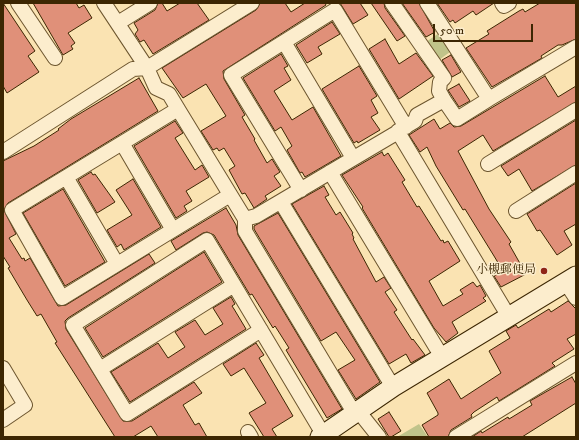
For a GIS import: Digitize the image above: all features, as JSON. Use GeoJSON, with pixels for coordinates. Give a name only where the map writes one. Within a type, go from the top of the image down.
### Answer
{"type":"FeatureCollection","features":[{"type":"Feature","properties":{"kind":"street"},"geometry":{"type":"LineString","coordinates":[[18,3],[55,58]]}},
{"type":"Feature","properties":{"kind":"street"},"geometry":{"type":"LineString","coordinates":[[104,3],[147,68],[156,88],[169,94],[244,219],[245,231],[350,406],[359,412],[379,437]]}},
{"type":"Feature","properties":{"kind":"street"},"geometry":{"type":"LineString","coordinates":[[118,23],[150,3]]}},
{"type":"Feature","properties":{"kind":"street"},"geometry":{"type":"LineString","coordinates":[[3,152],[133,69],[147,68],[252,3]]}},
{"type":"Feature","properties":{"kind":"street"},"geometry":{"type":"LineString","coordinates":[[392,3],[444,78],[440,82],[439,91],[457,119],[576,47]]}},
{"type":"Feature","properties":{"kind":"street"},"geometry":{"type":"LineString","coordinates":[[427,3],[489,99]]}},
{"type":"Feature","properties":{"kind":"street"},"geometry":{"type":"LineString","coordinates":[[502,3],[504,6],[509,3]]}},
{"type":"Feature","properties":{"kind":"street"},"geometry":{"type":"LineString","coordinates":[[301,190],[231,75],[335,10],[509,317]]}},
{"type":"Feature","properties":{"kind":"street"},"geometry":{"type":"LineString","coordinates":[[284,42],[353,158]]}},
{"type":"Feature","properties":{"kind":"street"},"geometry":{"type":"LineString","coordinates":[[244,219],[256,216],[281,202],[415,121],[417,115],[444,100]]}},
{"type":"Feature","properties":{"kind":"street"},"geometry":{"type":"LineString","coordinates":[[178,109],[12,210],[62,298],[230,195]]}},
{"type":"Feature","properties":{"kind":"street"},"geometry":{"type":"LineString","coordinates":[[488,164],[576,110]]}},
{"type":"Feature","properties":{"kind":"street"},"geometry":{"type":"LineString","coordinates":[[122,143],[173,230]]}},
{"type":"Feature","properties":{"kind":"street"},"geometry":{"type":"LineString","coordinates":[[330,172],[442,357]]}},
{"type":"Feature","properties":{"kind":"street"},"geometry":{"type":"LineString","coordinates":[[516,211],[576,173]]}},
{"type":"Feature","properties":{"kind":"street"},"geometry":{"type":"LineString","coordinates":[[66,176],[117,264]]}},
{"type":"Feature","properties":{"kind":"street"},"geometry":{"type":"LineString","coordinates":[[281,202],[393,387]]}},
{"type":"Feature","properties":{"kind":"street"},"geometry":{"type":"LineString","coordinates":[[261,330],[127,414],[73,324],[207,240],[261,330],[321,436],[359,412],[393,387],[571,279],[576,298]]}},
{"type":"Feature","properties":{"kind":"street"},"geometry":{"type":"LineString","coordinates":[[100,368],[234,285]]}},
{"type":"Feature","properties":{"kind":"street"},"geometry":{"type":"LineString","coordinates":[[456,437],[576,364]]}},
{"type":"Feature","properties":{"kind":"street"},"geometry":{"type":"LineString","coordinates":[[3,368],[25,405],[3,420]]}},
{"type":"Feature","properties":{"kind":"green space"},"geometry":{"type":"Polygon","coordinates":[[[442,31],[454,49],[439,60],[426,42],[442,31]]]}},
{"type":"Feature","properties":{"kind":"green space"},"geometry":{"type":"Polygon","coordinates":[[[419,424],[428,437],[397,437],[419,424]]]}},
{"type":"Feature","properties":{"kind":"building"},"geometry":{"type":"Polygon","coordinates":[[[3,3],[35,51],[28,56],[39,72],[7,93],[3,86],[3,3]]]}},
{"type":"Feature","properties":{"kind":"building"},"geometry":{"type":"Polygon","coordinates":[[[33,3],[76,3],[79,8],[84,5],[92,18],[68,33],[75,43],[71,46],[73,49],[63,55],[33,3]]]}},
{"type":"Feature","properties":{"kind":"building"},"geometry":{"type":"Polygon","coordinates":[[[158,3],[162,3],[167,11],[180,3],[197,3],[209,20],[153,54],[144,40],[140,42],[135,34],[138,30],[134,23],[155,10],[158,3]]]}},
{"type":"Feature","properties":{"kind":"building"},"geometry":{"type":"Polygon","coordinates":[[[260,3],[285,3],[291,12],[305,3],[325,3],[326,5],[223,71],[224,79],[245,115],[242,117],[255,139],[254,140],[267,163],[272,159],[280,172],[274,176],[281,186],[265,196],[267,199],[254,208],[245,193],[242,194],[229,170],[235,166],[224,148],[219,151],[217,148],[213,150],[201,131],[226,116],[206,84],[183,98],[162,68],[256,10],[260,3]]]}},
{"type":"Feature","properties":{"kind":"building"},"geometry":{"type":"Polygon","coordinates":[[[340,3],[360,3],[368,15],[353,24],[340,3]]]}},
{"type":"Feature","properties":{"kind":"building"},"geometry":{"type":"Polygon","coordinates":[[[371,3],[384,3],[385,8],[405,36],[397,41],[371,3]]]}},
{"type":"Feature","properties":{"kind":"building"},"geometry":{"type":"Polygon","coordinates":[[[402,3],[419,3],[435,32],[426,37],[402,3]]]}},
{"type":"Feature","properties":{"kind":"building"},"geometry":{"type":"Polygon","coordinates":[[[437,3],[494,3],[476,15],[473,11],[455,23],[453,20],[450,22],[437,3]]]}},
{"type":"Feature","properties":{"kind":"building"},"geometry":{"type":"Polygon","coordinates":[[[540,3],[576,3],[576,39],[562,45],[558,45],[541,56],[542,58],[492,87],[466,48],[489,34],[487,31],[519,11],[523,9],[525,12],[540,3]]]}},
{"type":"Feature","properties":{"kind":"building"},"geometry":{"type":"Polygon","coordinates":[[[332,22],[340,34],[318,47],[322,54],[307,63],[296,45],[332,22]]]}},
{"type":"Feature","properties":{"kind":"building"},"geometry":{"type":"Polygon","coordinates":[[[385,39],[399,64],[416,53],[433,76],[399,99],[369,49],[385,39]]]}},
{"type":"Feature","properties":{"kind":"building"},"geometry":{"type":"Polygon","coordinates":[[[281,54],[288,66],[284,68],[291,80],[274,91],[292,120],[313,107],[341,156],[305,177],[302,172],[300,173],[287,150],[292,146],[281,127],[275,131],[243,78],[281,54]]]}},
{"type":"Feature","properties":{"kind":"building"},"geometry":{"type":"Polygon","coordinates":[[[451,55],[461,72],[452,77],[442,60],[451,55]]]}},
{"type":"Feature","properties":{"kind":"building"},"geometry":{"type":"Polygon","coordinates":[[[359,66],[377,96],[371,100],[378,113],[371,117],[380,130],[358,143],[357,141],[354,143],[322,89],[359,66]]]}},
{"type":"Feature","properties":{"kind":"building"},"geometry":{"type":"Polygon","coordinates":[[[545,76],[558,97],[576,86],[576,102],[493,151],[483,135],[458,151],[489,209],[511,242],[509,244],[526,274],[501,287],[494,276],[503,271],[494,256],[465,209],[463,210],[436,166],[427,147],[420,152],[409,135],[434,119],[440,129],[450,123],[454,127],[461,126],[545,76]]]}},
{"type":"Feature","properties":{"kind":"building"},"geometry":{"type":"Polygon","coordinates":[[[139,78],[158,111],[8,203],[4,210],[16,234],[9,238],[22,259],[24,258],[25,261],[30,258],[58,306],[66,305],[149,254],[155,263],[68,318],[65,321],[66,329],[123,421],[132,421],[194,382],[202,393],[183,405],[195,425],[199,423],[207,437],[158,437],[151,426],[133,437],[115,437],[55,343],[57,342],[41,314],[37,316],[27,300],[8,268],[10,267],[3,256],[3,161],[34,146],[59,130],[58,129],[71,119],[139,78]]]}},
{"type":"Feature","properties":{"kind":"building"},"geometry":{"type":"Polygon","coordinates":[[[459,84],[470,101],[459,107],[448,90],[459,84]]]}},
{"type":"Feature","properties":{"kind":"building"},"geometry":{"type":"Polygon","coordinates":[[[576,120],[576,165],[532,191],[519,169],[508,176],[501,166],[576,120]]]}},
{"type":"Feature","properties":{"kind":"building"},"geometry":{"type":"Polygon","coordinates":[[[175,121],[183,133],[175,138],[195,170],[202,165],[209,177],[186,191],[192,201],[184,206],[187,211],[176,218],[134,146],[175,121]]]}},
{"type":"Feature","properties":{"kind":"building"},"geometry":{"type":"Polygon","coordinates":[[[382,152],[384,156],[388,153],[405,180],[402,182],[417,207],[419,206],[441,241],[443,240],[444,243],[448,241],[460,261],[429,281],[443,306],[463,294],[460,290],[473,282],[477,287],[480,285],[486,296],[483,298],[486,301],[452,322],[458,333],[446,342],[434,328],[362,208],[363,207],[342,175],[382,152]]]}},
{"type":"Feature","properties":{"kind":"building"},"geometry":{"type":"Polygon","coordinates":[[[91,172],[93,175],[95,174],[115,202],[97,213],[78,180],[91,172]]]}},
{"type":"Feature","properties":{"kind":"building"},"geometry":{"type":"Polygon","coordinates":[[[133,179],[161,227],[124,250],[121,244],[117,247],[107,230],[132,215],[116,190],[133,179]]]}},
{"type":"Feature","properties":{"kind":"building"},"geometry":{"type":"Polygon","coordinates":[[[576,183],[576,224],[564,231],[572,245],[557,255],[540,230],[537,231],[527,214],[576,183]]]}},
{"type":"Feature","properties":{"kind":"building"},"geometry":{"type":"Polygon","coordinates":[[[324,186],[329,195],[325,197],[336,215],[340,212],[353,233],[353,239],[376,282],[384,277],[391,288],[385,292],[397,310],[394,312],[412,340],[413,339],[425,355],[411,363],[406,354],[389,364],[292,204],[324,186]]]}},
{"type":"Feature","properties":{"kind":"building"},"geometry":{"type":"Polygon","coordinates":[[[63,189],[105,262],[65,286],[23,213],[63,189]]]}},
{"type":"Feature","properties":{"kind":"building"},"geometry":{"type":"Polygon","coordinates":[[[226,208],[236,225],[238,235],[342,409],[327,418],[286,350],[289,348],[275,326],[273,328],[252,294],[250,295],[214,235],[207,232],[203,233],[176,250],[171,241],[226,208]]]}},
{"type":"Feature","properties":{"kind":"building"},"geometry":{"type":"Polygon","coordinates":[[[278,213],[380,382],[356,399],[338,370],[355,360],[336,332],[321,341],[254,229],[254,226],[278,213]]]}},
{"type":"Feature","properties":{"kind":"building"},"geometry":{"type":"Polygon","coordinates":[[[204,252],[222,282],[103,357],[85,328],[204,252]]]}},
{"type":"Feature","properties":{"kind":"building"},"geometry":{"type":"Polygon","coordinates":[[[231,297],[235,304],[232,306],[246,329],[130,402],[111,372],[158,343],[168,358],[185,347],[175,332],[195,320],[205,335],[223,324],[213,308],[231,297]]]}},
{"type":"Feature","properties":{"kind":"building"},"geometry":{"type":"Polygon","coordinates":[[[568,301],[576,309],[576,334],[567,339],[574,349],[552,363],[555,366],[499,401],[497,397],[474,412],[471,415],[472,417],[451,430],[448,437],[429,437],[422,425],[438,415],[438,413],[427,393],[449,379],[461,399],[501,373],[489,351],[510,338],[506,331],[516,325],[518,328],[549,309],[551,312],[568,301]]]}},
{"type":"Feature","properties":{"kind":"building"},"geometry":{"type":"Polygon","coordinates":[[[256,343],[264,355],[259,358],[293,416],[272,429],[277,437],[264,437],[249,413],[266,403],[244,368],[231,376],[223,364],[256,343]]]}},
{"type":"Feature","properties":{"kind":"building"},"geometry":{"type":"Polygon","coordinates":[[[572,377],[576,384],[576,403],[522,437],[472,437],[481,431],[482,433],[508,417],[509,419],[532,405],[530,401],[572,377]]]}},
{"type":"Feature","properties":{"kind":"building"},"geometry":{"type":"Polygon","coordinates":[[[389,412],[401,431],[391,437],[389,437],[378,419],[389,412]]]}},
{"type":"Feature","properties":{"kind":"place","name":"小槻郵便局"},"geometry":{"type":"Point","coordinates":[544,271]}}]}
